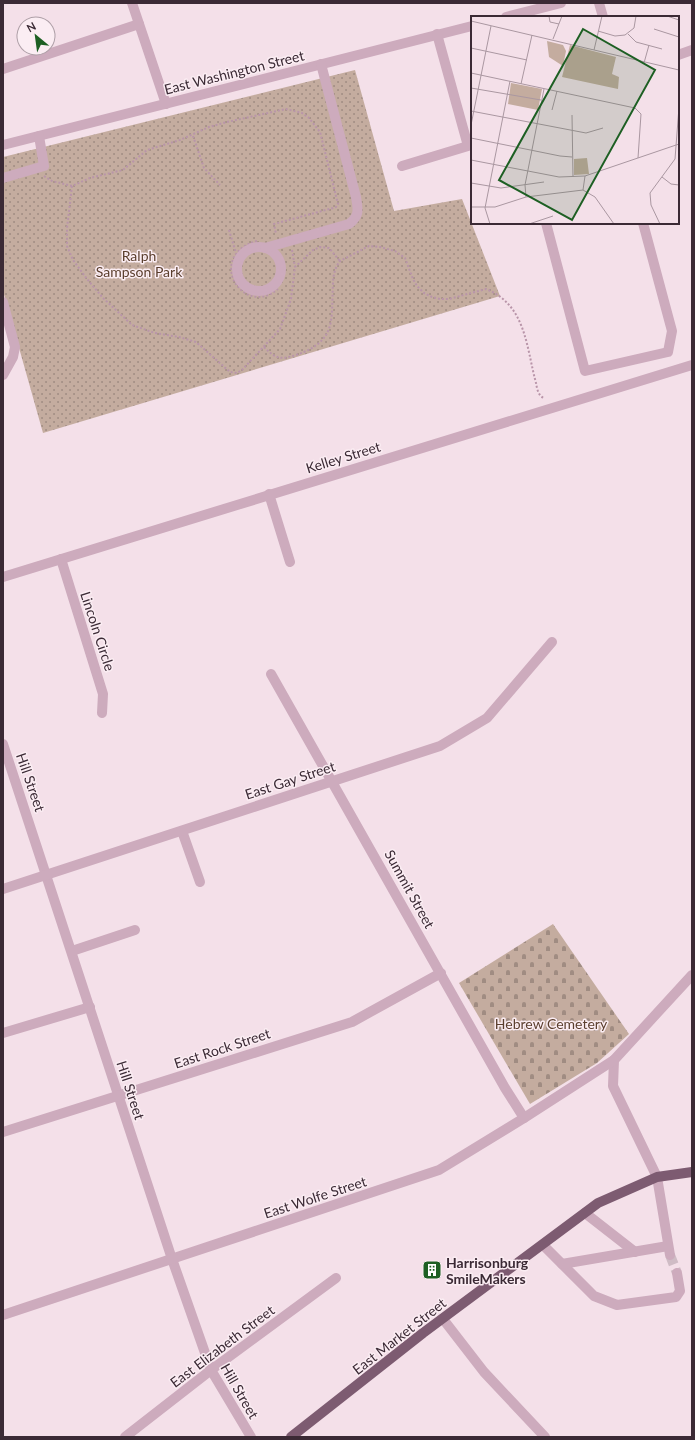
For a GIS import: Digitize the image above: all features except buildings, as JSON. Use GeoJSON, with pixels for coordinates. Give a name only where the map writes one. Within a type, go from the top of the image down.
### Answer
{"type":"FeatureCollection","features":[{"type":"Feature","properties":{"kind":"main road","name":"East Market Street"},"geometry":{"type":"LineString","coordinates":[[292,1437],[443,1319],[598,1203],[656,1177],[692,1172]]}},
{"type":"Feature","properties":{"kind":"street"},"geometry":{"type":"LineString","coordinates":[[132,3],[166,104]]}},
{"type":"Feature","properties":{"kind":"street"},"geometry":{"type":"LineString","coordinates":[[510,16],[560,3]]}},
{"type":"Feature","properties":{"kind":"street"},"geometry":{"type":"LineString","coordinates":[[599,3],[603,16]]}},
{"type":"Feature","properties":{"kind":"street"},"geometry":{"type":"LineString","coordinates":[[3,69],[139,24]]}},
{"type":"Feature","properties":{"kind":"street","name":"East Washington Street"},"geometry":{"type":"LineString","coordinates":[[3,145],[471,26]]}},
{"type":"Feature","properties":{"kind":"street"},"geometry":{"type":"LineString","coordinates":[[402,166],[468,146],[437,34]]}},
{"type":"Feature","properties":{"kind":"street"},"geometry":{"type":"LineString","coordinates":[[679,55],[692,50]]}},
{"type":"Feature","properties":{"kind":"street"},"geometry":{"type":"LineString","coordinates":[[265,248],[272,251],[277,256],[281,271],[279,278],[268,289],[253,290],[242,282],[239,276],[238,263],[241,256],[252,248],[265,248],[349,224],[356,219],[358,210],[356,196],[321,64]]}},
{"type":"Feature","properties":{"kind":"street"},"geometry":{"type":"LineString","coordinates":[[3,178],[44,166],[38,136]]}},
{"type":"Feature","properties":{"kind":"street"},"geometry":{"type":"LineString","coordinates":[[546,224],[585,371],[668,352],[672,331],[643,224]]}},
{"type":"Feature","properties":{"kind":"street"},"geometry":{"type":"LineString","coordinates":[[3,302],[7,335],[15,347],[13,357],[3,375]]}},
{"type":"Feature","properties":{"kind":"street","name":"Kelley Street"},"geometry":{"type":"LineString","coordinates":[[3,577],[692,365]]}},
{"type":"Feature","properties":{"kind":"street"},"geometry":{"type":"LineString","coordinates":[[269,494],[290,562]]}},
{"type":"Feature","properties":{"kind":"street","name":"Lincoln Circle"},"geometry":{"type":"LineString","coordinates":[[61,559],[103,694],[102,712]]}},
{"type":"Feature","properties":{"kind":"street","name":"East Gay Street"},"geometry":{"type":"LineString","coordinates":[[3,889],[440,746],[487,718],[552,642]]}},
{"type":"Feature","properties":{"kind":"street","name":"Summit Street"},"geometry":{"type":"LineString","coordinates":[[271,674],[524,1118]]}},
{"type":"Feature","properties":{"kind":"street","name":"Hill Street"},"geometry":{"type":"LineString","coordinates":[[3,744],[5,756],[47,875],[172,1259],[211,1370],[251,1437]]}},
{"type":"Feature","properties":{"kind":"street"},"geometry":{"type":"LineString","coordinates":[[182,831],[200,882]]}},
{"type":"Feature","properties":{"kind":"street"},"geometry":{"type":"LineString","coordinates":[[72,951],[135,930]]}},
{"type":"Feature","properties":{"kind":"street","name":"East Rock Street"},"geometry":{"type":"LineString","coordinates":[[3,1132],[352,1022],[441,972]]}},
{"type":"Feature","properties":{"kind":"street","name":"East Wolfe Street"},"geometry":{"type":"LineString","coordinates":[[3,1315],[439,1170],[524,1118],[614,1060],[692,975]]}},
{"type":"Feature","properties":{"kind":"street"},"geometry":{"type":"LineString","coordinates":[[3,1033],[90,1007]]}},
{"type":"Feature","properties":{"kind":"street"},"geometry":{"type":"LineString","coordinates":[[562,1264],[635,1252],[669,1250],[656,1177],[613,1086],[614,1060]]}},
{"type":"Feature","properties":{"kind":"street"},"geometry":{"type":"LineString","coordinates":[[585,1213],[635,1252]]}},
{"type":"Feature","properties":{"kind":"street"},"geometry":{"type":"LineString","coordinates":[[543,1244],[594,1296],[617,1305],[676,1297],[680,1290],[677,1273]]}},
{"type":"Feature","properties":{"kind":"street","name":"East Elizabeth Street"},"geometry":{"type":"LineString","coordinates":[[125,1437],[211,1370],[336,1278]]}},
{"type":"Feature","properties":{"kind":"street"},"geometry":{"type":"LineString","coordinates":[[443,1319],[484,1372],[545,1437]]}},
{"type":"Feature","properties":{"kind":"path"},"geometry":{"type":"LineString","coordinates":[[42,174],[52,180],[72,186],[90,178],[123,170],[148,150],[193,136],[209,127],[286,109],[302,113],[309,118],[320,132],[323,141]]}},
{"type":"Feature","properties":{"kind":"path"},"geometry":{"type":"LineString","coordinates":[[193,136],[204,168],[220,184]]}},
{"type":"Feature","properties":{"kind":"path"},"geometry":{"type":"LineString","coordinates":[[72,186],[66,239],[69,252],[87,279],[103,298],[132,325],[155,333],[179,337],[196,342],[230,372],[237,373],[242,370],[284,323],[291,299],[295,267],[291,246]]}},
{"type":"Feature","properties":{"kind":"path"},"geometry":{"type":"LineString","coordinates":[[228,230],[236,254]]}},
{"type":"Feature","properties":{"kind":"path"},"geometry":{"type":"LineString","coordinates":[[295,267],[313,250],[320,246],[329,248],[333,251],[340,261]]}},
{"type":"Feature","properties":{"kind":"path"},"geometry":{"type":"LineString","coordinates":[[264,347],[273,356],[278,358],[287,358],[318,345],[328,334],[331,324],[333,280],[337,265],[340,261],[369,246],[380,246],[395,251],[405,258],[417,286],[424,293],[432,297],[449,299],[486,289],[506,301],[514,309],[518,318],[527,345],[536,385],[541,398],[544,398]]}},
{"type":"Feature","properties":{"kind":"green space","name":"Ralph Sampson Park"},"geometry":{"type":"Polygon","coordinates":[[[355,70],[394,211],[462,199],[500,296],[43,433],[3,291],[3,157],[355,70]]]}},
{"type":"Feature","properties":{"kind":"green space","name":"Hebrew Cemetery"},"geometry":{"type":"Polygon","coordinates":[[[553,924],[629,1034],[597,1063],[530,1104],[459,983],[553,924]]]}},
{"type":"Feature","properties":{"kind":"tunnel"},"geometry":{"type":"LineString","coordinates":[[670,1255],[677,1273]]}},
{"type":"Feature","properties":{"kind":"place","name":"Harrisonburg SmileMakers"},"geometry":{"type":"Point","coordinates":[432,1270]}}]}
